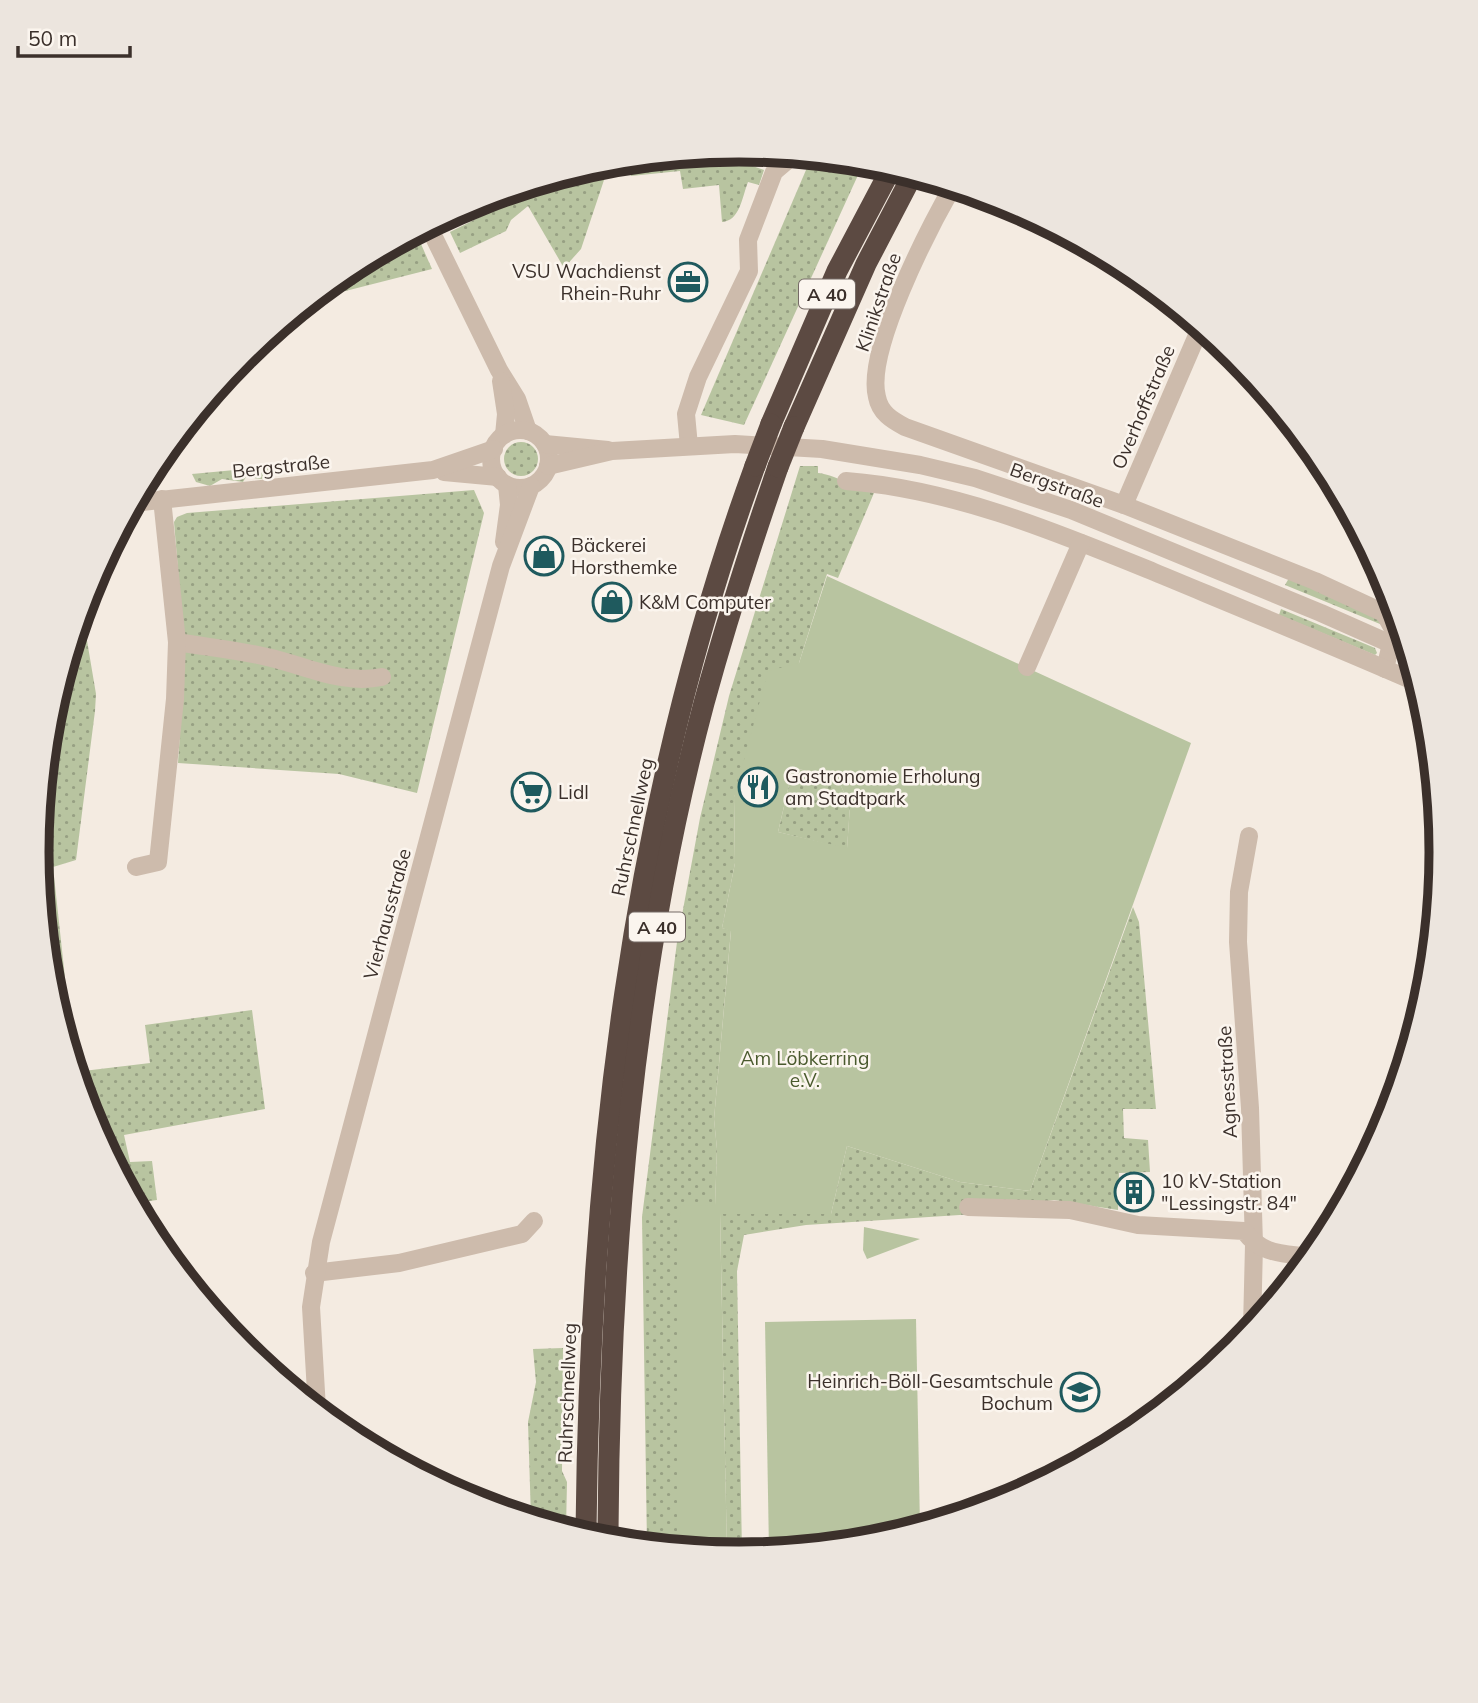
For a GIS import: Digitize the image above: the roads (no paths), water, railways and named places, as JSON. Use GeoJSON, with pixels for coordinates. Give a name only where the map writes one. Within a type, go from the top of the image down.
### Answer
{"type":"FeatureCollection","features":[{"type":"Feature","properties":{"kind":"highway","name":"Ruhrschnellweg"},"geometry":{"type":"LineString","coordinates":[[586,1524],[597,1255],[612,1093],[629,960],[651,841],[680,711],[714,590],[755,466],[837,271],[885,178]]}},
{"type":"Feature","properties":{"kind":"highway","name":"A 40"},"geometry":{"type":"LineString","coordinates":[[608,1529],[618,1279],[641,1037],[660,906],[704,705],[740,576],[778,467],[866,264],[908,183]]}},
{"type":"Feature","properties":{"kind":"street"},"geometry":{"type":"LineString","coordinates":[[689,446],[685,425],[690,398],[713,341],[749,271],[748,240],[774,172],[785,163]]}},
{"type":"Feature","properties":{"kind":"street","name":"Klinikstraße"},"geometry":{"type":"LineString","coordinates":[[905,427],[883,412],[877,400],[876,374],[897,306],[919,250],[949,194]]}},
{"type":"Feature","properties":{"kind":"street"},"geometry":{"type":"LineString","coordinates":[[432,234],[499,370],[517,399],[528,431],[545,444],[548,466],[544,476],[531,486]]}},
{"type":"Feature","properties":{"kind":"street","name":"Overhoffstraße"},"geometry":{"type":"LineString","coordinates":[[1124,505],[1196,335]]}},
{"type":"Feature","properties":{"kind":"street"},"geometry":{"type":"LineString","coordinates":[[499,370],[506,414],[492,465],[502,481]]}},
{"type":"Feature","properties":{"kind":"street","name":"Bergstraße"},"geometry":{"type":"LineString","coordinates":[[905,427],[1124,505],[1315,581],[1384,613],[1389,622]]}},
{"type":"Feature","properties":{"kind":"street","name":"Bergstraße"},"geometry":{"type":"LineString","coordinates":[[433,470],[499,442],[516,431],[528,431]]}},
{"type":"Feature","properties":{"kind":"street","name":"Bergstraße"},"geometry":{"type":"LineString","coordinates":[[545,444],[612,451]]}},
{"type":"Feature","properties":{"kind":"street","name":"Bergstraße"},"geometry":{"type":"LineString","coordinates":[[548,466],[612,451],[735,444],[822,449],[920,465],[975,478],[1071,510],[1396,642]]}},
{"type":"Feature","properties":{"kind":"street","name":"Bergstraße"},"geometry":{"type":"LineString","coordinates":[[144,502],[433,470],[502,481],[521,488],[531,486]]}},
{"type":"Feature","properties":{"kind":"street","name":"Vierhausstraße"},"geometry":{"type":"LineString","coordinates":[[501,566],[509,505],[502,481]]}},
{"type":"Feature","properties":{"kind":"street"},"geometry":{"type":"LineString","coordinates":[[846,481],[884,485],[966,503],[1081,543],[1406,678]]}},
{"type":"Feature","properties":{"kind":"street","name":"Vierhausstraße"},"geometry":{"type":"LineString","coordinates":[[316,1397],[311,1307],[314,1273],[501,566],[531,486]]}},
{"type":"Feature","properties":{"kind":"street"},"geometry":{"type":"LineString","coordinates":[[136,867],[158,862],[173,723],[177,642],[162,499]]}},
{"type":"Feature","properties":{"kind":"street"},"geometry":{"type":"LineString","coordinates":[[1027,667],[1081,543]]}},
{"type":"Feature","properties":{"kind":"street"},"geometry":{"type":"LineString","coordinates":[[177,642],[268,657],[340,678],[360,681],[382,677]]}},
{"type":"Feature","properties":{"kind":"street","name":"Bergstraße"},"geometry":{"type":"LineString","coordinates":[[1385,668],[1397,646]]}},
{"type":"Feature","properties":{"kind":"street","name":"Agnesstraße"},"geometry":{"type":"LineString","coordinates":[[1249,836],[1239,892],[1238,942],[1249,1095],[1254,1245],[1252,1312]]}},
{"type":"Feature","properties":{"kind":"street"},"geometry":{"type":"LineString","coordinates":[[968,1207],[1070,1210],[1138,1224],[1244,1231],[1254,1245],[1299,1255]]}},
{"type":"Feature","properties":{"kind":"street"},"geometry":{"type":"LineString","coordinates":[[314,1273],[399,1263],[522,1234],[534,1221]]}},
{"type":"Feature","properties":{"kind":"place","name":"VSU Wachdienst Rhein-Ruhr"},"geometry":{"type":"Point","coordinates":[688,282]}},
{"type":"Feature","properties":{"kind":"place","name":"Bäckerei Horsthemke"},"geometry":{"type":"Point","coordinates":[544,556]}},
{"type":"Feature","properties":{"kind":"place","name":"K&M Computer"},"geometry":{"type":"Point","coordinates":[612,602]}},
{"type":"Feature","properties":{"kind":"place","name":"Gastronomie Erholung am Stadtpark"},"geometry":{"type":"Point","coordinates":[758,787]}},
{"type":"Feature","properties":{"kind":"place","name":"Lidl"},"geometry":{"type":"Point","coordinates":[531,792]}},
{"type":"Feature","properties":{"kind":"place","name":"10 kV-Station \"Lessingstr. 84\""},"geometry":{"type":"Point","coordinates":[1134,1192]}},
{"type":"Feature","properties":{"kind":"place","name":"Heinrich-Böll-Gesamtschule Bochum"},"geometry":{"type":"Point","coordinates":[1080,1392]}},
{"type":"Feature","properties":{"kind":"park label","name":"Am Löbkerring e.V."},"geometry":{"type":"Point","coordinates":[805,1069]}}]}
